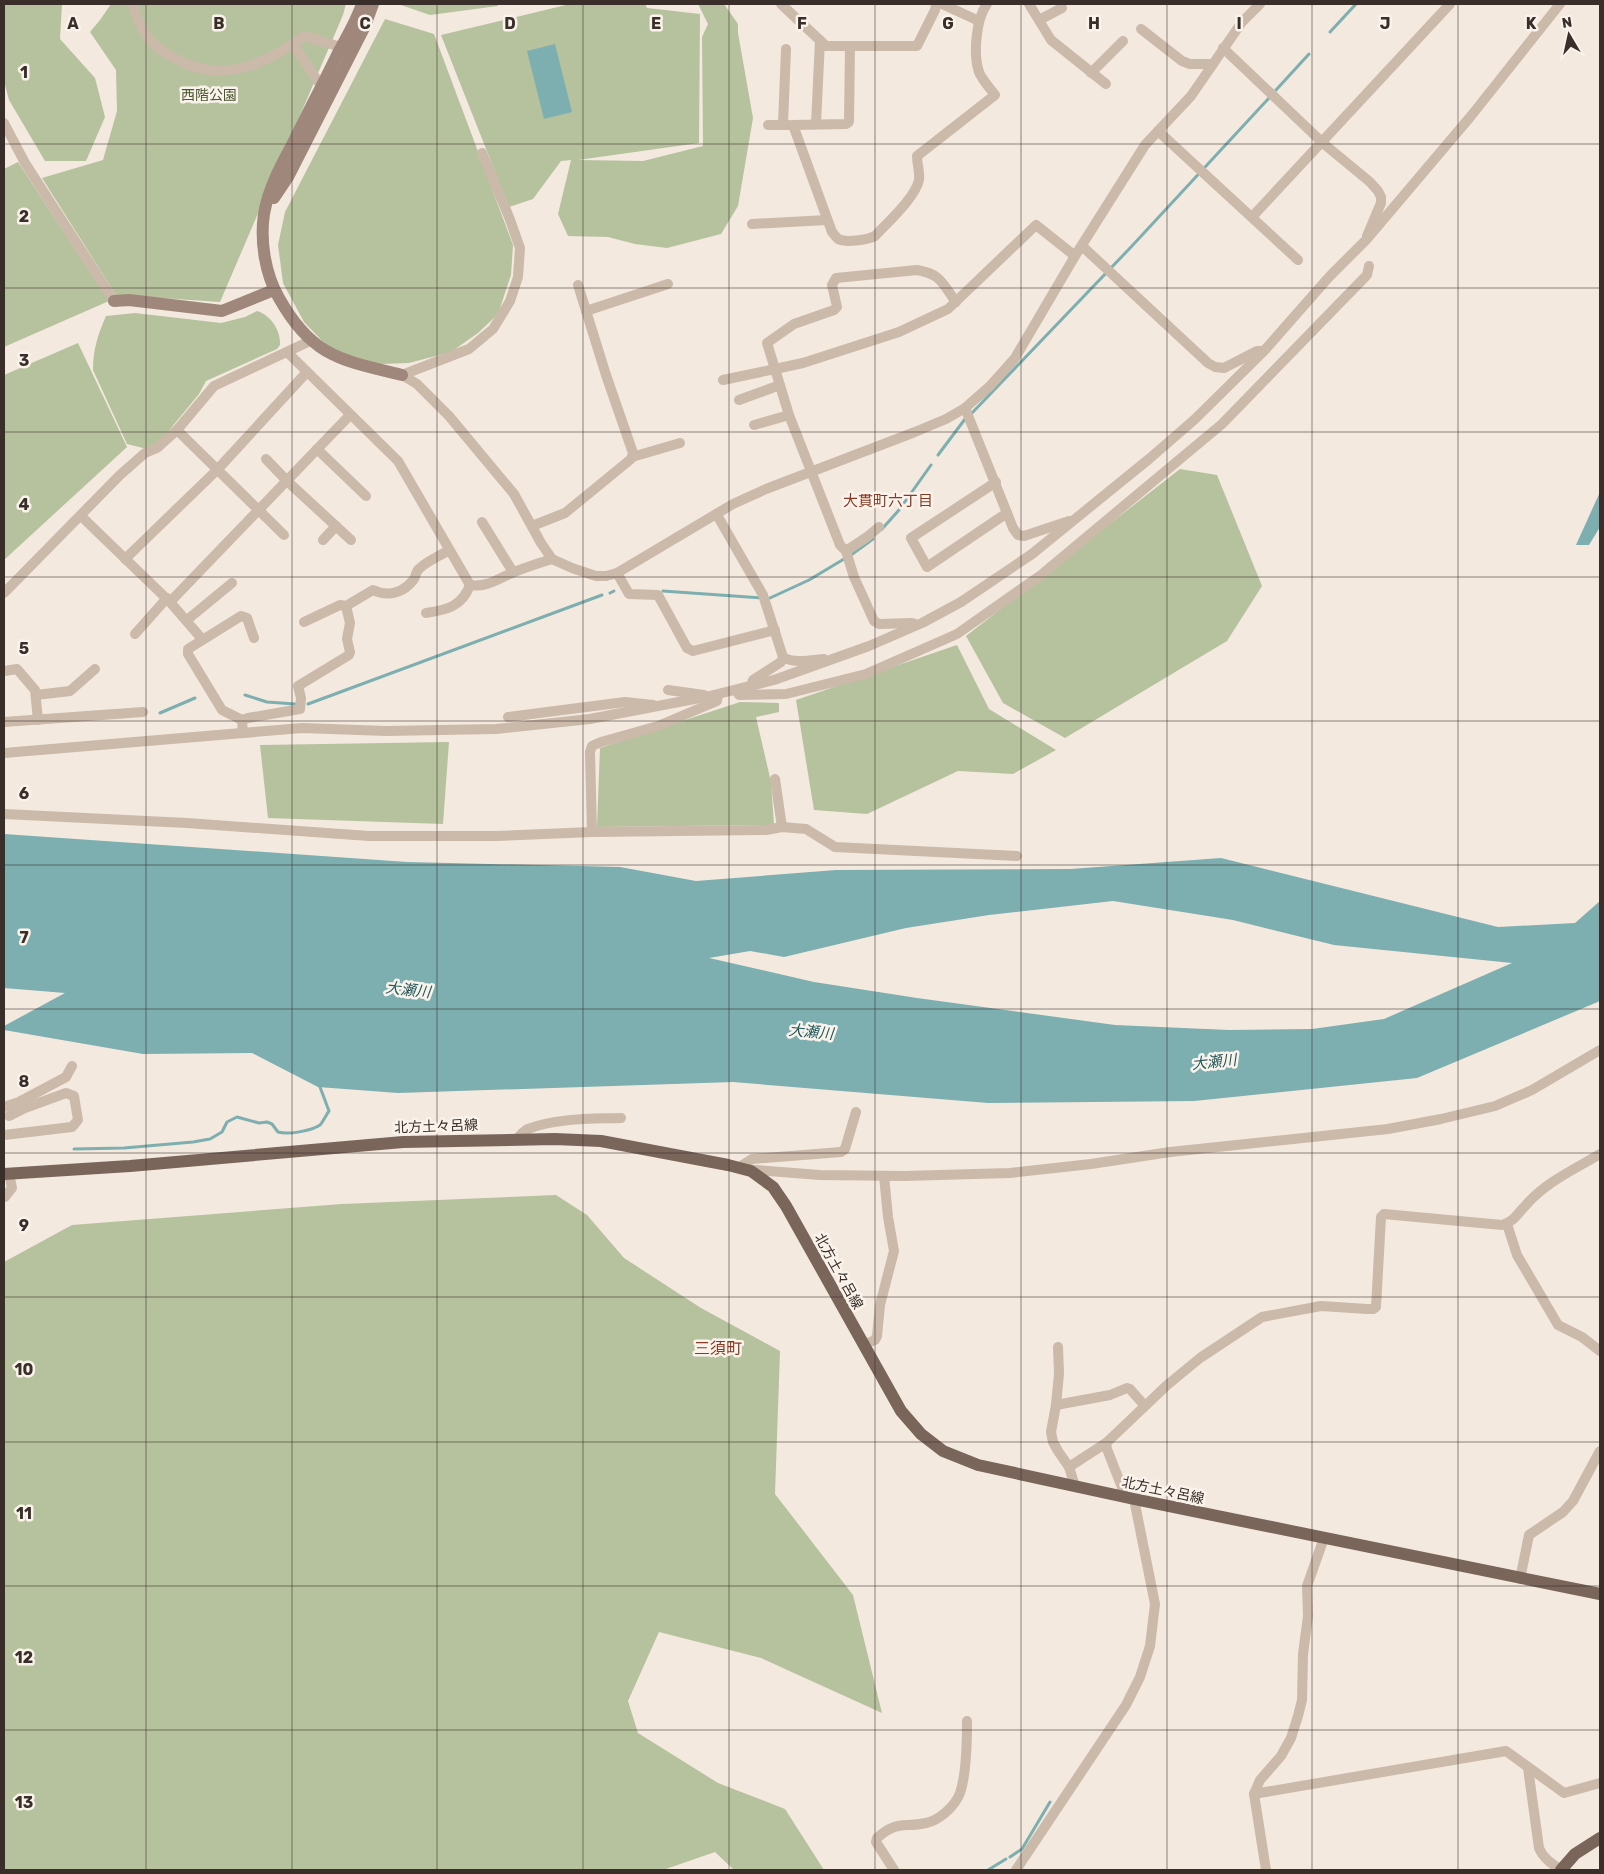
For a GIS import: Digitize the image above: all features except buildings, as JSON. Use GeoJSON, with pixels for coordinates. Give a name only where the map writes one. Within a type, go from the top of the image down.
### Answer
{"type":"FeatureCollection","features":[{"type":"Feature","properties":{"kind":"main road","name":"北方土々呂線"},"geometry":{"type":"LineString","coordinates":[[6,1173],[130,1166],[358,1144],[443,1140],[601,1141],[751,1171],[773,1188],[786,1206],[901,1411],[921,1434],[943,1451],[978,1465],[1128,1498],[1600,1594]]}},
{"type":"Feature","properties":{"kind":"main road"},"geometry":{"type":"LineString","coordinates":[[1561,1870],[1575,1854],[1600,1838]]}},
{"type":"Feature","properties":{"kind":"street"},"geometry":{"type":"LineString","coordinates":[[132,4],[146,36],[163,52],[183,63],[204,70],[228,71],[249,66],[276,54],[304,36],[341,47]]}},
{"type":"Feature","properties":{"kind":"street"},"geometry":{"type":"LineString","coordinates":[[362,4],[278,172],[264,213],[263,243],[269,276],[274,290],[291,320],[310,341],[337,358],[363,367],[402,375],[417,384],[449,416],[514,494],[552,559],[596,576],[618,573],[717,514],[766,489],[915,432],[946,419],[965,408],[990,386],[1015,358],[1075,256],[1145,145],[1191,96],[1208,74],[1223,48],[1242,22],[1260,4]]}},
{"type":"Feature","properties":{"kind":"street"},"geometry":{"type":"LineString","coordinates":[[264,213],[288,176],[365,26],[373,4]]}},
{"type":"Feature","properties":{"kind":"street"},"geometry":{"type":"LineString","coordinates":[[781,4],[826,46],[917,46],[935,10],[936,4]]}},
{"type":"Feature","properties":{"kind":"street"},"geometry":{"type":"LineString","coordinates":[[942,4],[979,21]]}},
{"type":"Feature","properties":{"kind":"street"},"geometry":{"type":"LineString","coordinates":[[786,49],[788,125],[832,232],[838,238],[867,240],[875,236],[913,193],[920,169],[917,156],[995,94],[980,74],[978,66],[976,30],[987,4]]}},
{"type":"Feature","properties":{"kind":"street"},"geometry":{"type":"LineString","coordinates":[[1029,4],[1051,40],[1106,84]]}},
{"type":"Feature","properties":{"kind":"street"},"geometry":{"type":"LineString","coordinates":[[1252,217],[1450,4]]}},
{"type":"Feature","properties":{"kind":"street"},"geometry":{"type":"LineString","coordinates":[[4,753],[302,728],[386,731],[496,729],[590,719],[659,707],[774,680],[835,659],[917,625],[961,602],[1032,554],[1149,459],[1264,351],[1329,277],[1366,240],[1471,116],[1560,4]]}},
{"type":"Feature","properties":{"kind":"street"},"geometry":{"type":"LineString","coordinates":[[1039,20],[1062,8]]}},
{"type":"Feature","properties":{"kind":"street"},"geometry":{"type":"LineString","coordinates":[[1141,29],[1182,61],[1190,64],[1213,64]]}},
{"type":"Feature","properties":{"kind":"street"},"geometry":{"type":"LineString","coordinates":[[816,124],[820,40]]}},
{"type":"Feature","properties":{"kind":"street"},"geometry":{"type":"LineString","coordinates":[[1091,73],[1123,41]]}},
{"type":"Feature","properties":{"kind":"street"},"geometry":{"type":"LineString","coordinates":[[293,44],[321,86]]}},
{"type":"Feature","properties":{"kind":"street"},"geometry":{"type":"LineString","coordinates":[[768,125],[846,124],[849,122],[850,46]]}},
{"type":"Feature","properties":{"kind":"street"},"geometry":{"type":"LineString","coordinates":[[1223,48],[1322,140],[1324,144],[1370,182],[1381,197],[1366,240]]}},
{"type":"Feature","properties":{"kind":"street"},"geometry":{"type":"LineString","coordinates":[[4,123],[25,163],[114,301],[129,300],[222,310],[274,290]]}},
{"type":"Feature","properties":{"kind":"street"},"geometry":{"type":"LineString","coordinates":[[1158,131],[1298,260]]}},
{"type":"Feature","properties":{"kind":"street"},"geometry":{"type":"LineString","coordinates":[[402,375],[470,349],[493,329],[510,301],[518,277],[520,248],[482,153]]}},
{"type":"Feature","properties":{"kind":"street"},"geometry":{"type":"LineString","coordinates":[[752,224],[828,220]]}},
{"type":"Feature","properties":{"kind":"street"},"geometry":{"type":"LineString","coordinates":[[723,380],[803,362],[899,332],[948,309],[1036,225],[1075,256]]}},
{"type":"Feature","properties":{"kind":"street"},"geometry":{"type":"LineString","coordinates":[[1082,246],[1215,367],[1224,368],[1256,351],[1264,351]]}},
{"type":"Feature","properties":{"kind":"street"},"geometry":{"type":"LineString","coordinates":[[736,690],[739,695],[786,694],[839,681],[866,674],[957,634],[1041,575],[1222,424],[1367,275],[1369,266]]}},
{"type":"Feature","properties":{"kind":"street"},"geometry":{"type":"LineString","coordinates":[[917,625],[912,623],[878,624],[874,621],[854,577],[846,551],[840,545],[789,415],[767,343],[794,324],[834,310],[837,307],[832,285],[836,278],[917,270],[928,272],[937,276],[956,302]]}},
{"type":"Feature","properties":{"kind":"street"},"geometry":{"type":"LineString","coordinates":[[586,311],[668,284]]}},
{"type":"Feature","properties":{"kind":"street"},"geometry":{"type":"LineString","coordinates":[[578,285],[633,453],[632,457]]}},
{"type":"Feature","properties":{"kind":"street"},"geometry":{"type":"LineString","coordinates":[[4,593],[120,475],[178,430],[214,386],[310,341]]}},
{"type":"Feature","properties":{"kind":"street"},"geometry":{"type":"LineString","coordinates":[[287,352],[401,466],[470,585]]}},
{"type":"Feature","properties":{"kind":"street"},"geometry":{"type":"LineString","coordinates":[[125,559],[217,470],[307,372]]}},
{"type":"Feature","properties":{"kind":"street"},"geometry":{"type":"LineString","coordinates":[[740,400],[780,385]]}},
{"type":"Feature","properties":{"kind":"street"},"geometry":{"type":"LineString","coordinates":[[965,408],[1018,535],[1024,536],[1077,518]]}},
{"type":"Feature","properties":{"kind":"street"},"geometry":{"type":"LineString","coordinates":[[135,634],[350,415]]}},
{"type":"Feature","properties":{"kind":"street"},"geometry":{"type":"LineString","coordinates":[[754,426],[789,415]]}},
{"type":"Feature","properties":{"kind":"street"},"geometry":{"type":"LineString","coordinates":[[178,430],[284,535]]}},
{"type":"Feature","properties":{"kind":"street"},"geometry":{"type":"LineString","coordinates":[[532,526],[564,513],[632,457],[680,444]]}},
{"type":"Feature","properties":{"kind":"street"},"geometry":{"type":"LineString","coordinates":[[317,449],[366,496]]}},
{"type":"Feature","properties":{"kind":"street"},"geometry":{"type":"LineString","coordinates":[[266,459],[351,540]]}},
{"type":"Feature","properties":{"kind":"street"},"geometry":{"type":"LineString","coordinates":[[996,482],[912,538],[927,567],[1008,513]]}},
{"type":"Feature","properties":{"kind":"street"},"geometry":{"type":"LineString","coordinates":[[717,514],[763,595],[783,657],[781,662],[753,680],[751,686]]}},
{"type":"Feature","properties":{"kind":"street"},"geometry":{"type":"LineString","coordinates":[[81,516],[168,600],[202,639]]}},
{"type":"Feature","properties":{"kind":"street"},"geometry":{"type":"LineString","coordinates":[[482,522],[514,572]]}},
{"type":"Feature","properties":{"kind":"street"},"geometry":{"type":"LineString","coordinates":[[323,540],[336,526]]}},
{"type":"Feature","properties":{"kind":"street"},"geometry":{"type":"LineString","coordinates":[[846,551],[867,538],[879,527]]}},
{"type":"Feature","properties":{"kind":"street"},"geometry":{"type":"LineString","coordinates":[[304,622],[340,605],[346,606],[373,590],[386,595],[408,586],[418,570],[449,550]]}},
{"type":"Feature","properties":{"kind":"street"},"geometry":{"type":"LineString","coordinates":[[470,585],[480,586],[497,581],[514,572],[552,559]]}},
{"type":"Feature","properties":{"kind":"street"},"geometry":{"type":"LineString","coordinates":[[618,573],[630,594],[658,594],[687,648],[694,651],[775,630]]}},
{"type":"Feature","properties":{"kind":"street"},"geometry":{"type":"LineString","coordinates":[[187,620],[232,583]]}},
{"type":"Feature","properties":{"kind":"street"},"geometry":{"type":"LineString","coordinates":[[426,613],[443,611],[459,602],[470,585]]}},
{"type":"Feature","properties":{"kind":"street"},"geometry":{"type":"LineString","coordinates":[[254,638],[247,618],[241,616],[188,649],[188,654],[222,710],[242,720],[261,714],[300,709],[301,698],[298,686],[349,655],[347,639],[350,623],[346,606]]}},
{"type":"Feature","properties":{"kind":"street"},"geometry":{"type":"LineString","coordinates":[[783,657],[787,660],[835,659]]}},
{"type":"Feature","properties":{"kind":"street"},"geometry":{"type":"LineString","coordinates":[[4,671],[17,668],[35,690],[38,720]]}},
{"type":"Feature","properties":{"kind":"street"},"geometry":{"type":"LineString","coordinates":[[36,695],[70,691],[95,669]]}},
{"type":"Feature","properties":{"kind":"street"},"geometry":{"type":"LineString","coordinates":[[668,690],[714,695]]}},
{"type":"Feature","properties":{"kind":"street"},"geometry":{"type":"LineString","coordinates":[[592,832],[590,752],[592,746],[658,726],[717,701],[714,695]]}},
{"type":"Feature","properties":{"kind":"street"},"geometry":{"type":"LineString","coordinates":[[508,717],[625,702],[659,707]]}},
{"type":"Feature","properties":{"kind":"street"},"geometry":{"type":"LineString","coordinates":[[4,722],[143,712]]}},
{"type":"Feature","properties":{"kind":"street"},"geometry":{"type":"LineString","coordinates":[[242,720],[243,733]]}},
{"type":"Feature","properties":{"kind":"street"},"geometry":{"type":"LineString","coordinates":[[775,778],[782,827]]}},
{"type":"Feature","properties":{"kind":"street"},"geometry":{"type":"LineString","coordinates":[[4,814],[187,823],[370,836],[496,836],[592,832],[766,830],[782,827],[806,829],[835,847],[1017,856]]}},
{"type":"Feature","properties":{"kind":"street"},"geometry":{"type":"LineString","coordinates":[[751,1171],[884,1176],[1010,1174],[1170,1152],[1340,1135],[1477,1112],[1512,1100],[1600,1050]]}},
{"type":"Feature","properties":{"kind":"street"},"geometry":{"type":"LineString","coordinates":[[6,1112],[19,1102],[66,1077],[72,1066]]}},
{"type":"Feature","properties":{"kind":"street"},"geometry":{"type":"LineString","coordinates":[[4,1135],[72,1127],[78,1120],[74,1096],[66,1093],[25,1108],[6,1112]]}},
{"type":"Feature","properties":{"kind":"street"},"geometry":{"type":"LineString","coordinates":[[738,1168],[752,1159],[842,1152],[845,1149],[856,1112]]}},
{"type":"Feature","properties":{"kind":"street"},"geometry":{"type":"LineString","coordinates":[[516,1140],[526,1130],[551,1124],[591,1119],[621,1118]]}},
{"type":"Feature","properties":{"kind":"street"},"geometry":{"type":"LineString","coordinates":[[1069,1467],[1106,1443],[1144,1405],[1200,1358],[1262,1316],[1321,1306],[1373,1309],[1376,1306],[1382,1217],[1384,1214],[1456,1222],[1507,1224],[1548,1185],[1600,1154]]}},
{"type":"Feature","properties":{"kind":"street"},"geometry":{"type":"LineString","coordinates":[[5,1198],[12,1188],[6,1173]]}},
{"type":"Feature","properties":{"kind":"street"},"geometry":{"type":"LineString","coordinates":[[863,1345],[875,1340],[877,1336],[880,1305],[894,1257],[884,1176]]}},
{"type":"Feature","properties":{"kind":"street"},"geometry":{"type":"LineString","coordinates":[[1507,1224],[1517,1255],[1558,1325],[1582,1337],[1600,1351]]}},
{"type":"Feature","properties":{"kind":"street"},"geometry":{"type":"LineString","coordinates":[[1058,1347],[1059,1374],[1051,1432],[1053,1442],[1069,1467],[1075,1486]]}},
{"type":"Feature","properties":{"kind":"street"},"geometry":{"type":"LineString","coordinates":[[1056,1404],[1110,1396],[1127,1388],[1144,1405]]}},
{"type":"Feature","properties":{"kind":"street"},"geometry":{"type":"LineString","coordinates":[[1016,1870],[1126,1705],[1140,1677],[1150,1646],[1155,1604],[1128,1498],[1122,1490],[1106,1443]]}},
{"type":"Feature","properties":{"kind":"street"},"geometry":{"type":"LineString","coordinates":[[1520,1579],[1529,1535],[1567,1509],[1600,1451]]}},
{"type":"Feature","properties":{"kind":"street"},"geometry":{"type":"LineString","coordinates":[[1266,1870],[1254,1794],[1260,1780],[1281,1756],[1291,1738],[1298,1716],[1302,1700],[1303,1654],[1308,1616],[1307,1586],[1324,1538]]}},
{"type":"Feature","properties":{"kind":"street"},"geometry":{"type":"LineString","coordinates":[[894,1870],[876,1842],[877,1838],[887,1828],[900,1824],[925,1823],[936,1820],[956,1800],[962,1784],[967,1721]]}},
{"type":"Feature","properties":{"kind":"street"},"geometry":{"type":"LineString","coordinates":[[1254,1794],[1506,1751],[1564,1793],[1600,1783]]}},
{"type":"Feature","properties":{"kind":"street"},"geometry":{"type":"LineString","coordinates":[[1528,1768],[1539,1848],[1549,1861],[1561,1870]]}},
{"type":"Feature","properties":{"kind":"green space"},"geometry":{"type":"Polygon","coordinates":[[[4,4],[62,4],[60,39],[95,78],[105,117],[86,161],[45,161],[9,100],[4,81],[4,4]]]}},
{"type":"Feature","properties":{"kind":"green space","name":"西階公園"},"geometry":{"type":"Polygon","coordinates":[[[111,4],[346,4],[343,15],[220,302],[116,295],[42,178],[103,160],[117,111],[116,70],[90,32],[111,4]]]}},
{"type":"Feature","properties":{"kind":"green space"},"geometry":{"type":"Polygon","coordinates":[[[398,4],[497,4],[498,6],[430,15],[398,4]]]}},
{"type":"Feature","properties":{"kind":"green space"},"geometry":{"type":"Polygon","coordinates":[[[570,4],[645,4],[647,8],[700,14],[699,143],[578,160],[643,161],[703,146],[702,37],[708,24],[698,4],[724,4],[738,24],[753,118],[738,206],[721,234],[667,248],[635,244],[608,237],[568,236],[558,214],[571,160],[561,161],[533,199],[509,207],[441,35],[570,4]]]}},
{"type":"Feature","properties":{"kind":"green space"},"geometry":{"type":"Polygon","coordinates":[[[385,19],[434,34],[513,245],[511,275],[498,314],[478,333],[451,352],[409,363],[381,364],[355,360],[328,347],[304,322],[283,283],[278,245],[285,212],[385,19]]]}},
{"type":"Feature","properties":{"kind":"green space"},"geometry":{"type":"Polygon","coordinates":[[[18,162],[109,301],[4,347],[4,169],[18,162]]]}},
{"type":"Feature","properties":{"kind":"green space"},"geometry":{"type":"Polygon","coordinates":[[[257,311],[267,316],[277,329],[280,345],[277,349],[206,381],[199,394],[162,439],[147,449],[127,444],[93,370],[96,342],[106,316],[135,313],[221,323],[245,317],[257,311]]]}},
{"type":"Feature","properties":{"kind":"green space"},"geometry":{"type":"Polygon","coordinates":[[[78,343],[127,447],[4,560],[4,375],[78,343]]]}},
{"type":"Feature","properties":{"kind":"green space"},"geometry":{"type":"Polygon","coordinates":[[[1180,469],[1217,475],[1262,586],[1227,641],[1065,738],[1003,703],[966,636],[1180,469]]]}},
{"type":"Feature","properties":{"kind":"green space"},"geometry":{"type":"Polygon","coordinates":[[[957,645],[989,709],[1056,750],[1013,774],[958,771],[867,814],[814,810],[796,700],[957,645]]]}},
{"type":"Feature","properties":{"kind":"green space"},"geometry":{"type":"Polygon","coordinates":[[[740,702],[779,703],[779,712],[756,717],[771,782],[774,825],[597,827],[600,748],[740,702]]]}},
{"type":"Feature","properties":{"kind":"green space"},"geometry":{"type":"Polygon","coordinates":[[[449,742],[443,824],[268,818],[260,745],[449,742]]]}},
{"type":"Feature","properties":{"kind":"green space"},"geometry":{"type":"Polygon","coordinates":[[[556,1195],[587,1215],[624,1258],[701,1308],[780,1351],[775,1494],[853,1595],[882,1713],[761,1658],[659,1632],[628,1701],[638,1733],[718,1783],[785,1809],[824,1870],[734,1870],[715,1852],[663,1870],[4,1870],[4,1262],[72,1225],[342,1204],[556,1195]]]}},
{"type":"Feature","properties":{"kind":"water"},"geometry":{"type":"Polygon","coordinates":[[[555,44],[572,112],[544,119],[527,51],[555,44]]]}},
{"type":"Feature","properties":{"kind":"water"},"geometry":{"type":"Polygon","coordinates":[[[1600,492],[1600,527],[1589,545],[1576,545],[1600,492]]]}},
{"type":"Feature","properties":{"kind":"water","name":"大瀬川"},"geometry":{"type":"Polygon","coordinates":[[[4,834],[407,862],[620,867],[696,881],[836,870],[1071,869],[1221,858],[1498,927],[1575,923],[1600,901],[1600,1001],[1417,1078],[1194,1101],[988,1103],[733,1082],[398,1093],[318,1087],[252,1053],[143,1054],[4,1030],[4,1026],[65,993],[4,988],[4,834]],[[1113,901],[989,915],[906,928],[784,957],[750,951],[709,958],[814,982],[917,998],[1115,1025],[1229,1030],[1312,1029],[1384,1019],[1512,963],[1334,945],[1233,920],[1113,901]]]}},
{"type":"Feature","properties":{"kind":"waterway"},"geometry":{"type":"LineString","coordinates":[[1330,32],[1356,4]]}},
{"type":"Feature","properties":{"kind":"waterway"},"geometry":{"type":"LineString","coordinates":[[1276,90],[1309,54]]}},
{"type":"Feature","properties":{"kind":"waterway"},"geometry":{"type":"LineString","coordinates":[[972,413],[1131,247],[1269,98]]}},
{"type":"Feature","properties":{"kind":"waterway"},"geometry":{"type":"LineString","coordinates":[[938,455],[965,419]]}},
{"type":"Feature","properties":{"kind":"waterway"},"geometry":{"type":"LineString","coordinates":[[882,529],[899,510],[931,465]]}},
{"type":"Feature","properties":{"kind":"waterway"},"geometry":{"type":"LineString","coordinates":[[851,555],[873,539]]}},
{"type":"Feature","properties":{"kind":"waterway"},"geometry":{"type":"LineString","coordinates":[[770,598],[809,580],[844,559]]}},
{"type":"Feature","properties":{"kind":"waterway"},"geometry":{"type":"LineString","coordinates":[[610,593],[614,591]]}},
{"type":"Feature","properties":{"kind":"waterway"},"geometry":{"type":"LineString","coordinates":[[663,591],[762,598]]}},
{"type":"Feature","properties":{"kind":"waterway"},"geometry":{"type":"LineString","coordinates":[[308,704],[602,595]]}},
{"type":"Feature","properties":{"kind":"waterway"},"geometry":{"type":"LineString","coordinates":[[245,695],[267,702],[295,704]]}},
{"type":"Feature","properties":{"kind":"waterway"},"geometry":{"type":"LineString","coordinates":[[160,713],[195,698]]}},
{"type":"Feature","properties":{"kind":"waterway"},"geometry":{"type":"LineString","coordinates":[[74,1149],[124,1148],[210,1139],[222,1132],[227,1122],[237,1117],[259,1123],[267,1122],[272,1124],[278,1132],[293,1133],[305,1131],[320,1125],[329,1111],[320,1087]]}},
{"type":"Feature","properties":{"kind":"waterway"},"geometry":{"type":"LineString","coordinates":[[1010,1857],[1022,1849],[1050,1802]]}},
{"type":"Feature","properties":{"kind":"waterway"},"geometry":{"type":"LineString","coordinates":[[988,1870],[1006,1859]]}},
{"type":"Feature","properties":{"kind":"district","name":"大貫町六丁目"},"geometry":{"type":"Point","coordinates":[888,501]}},
{"type":"Feature","properties":{"kind":"district","name":"三須町"},"geometry":{"type":"Point","coordinates":[718,1348]}}]}
